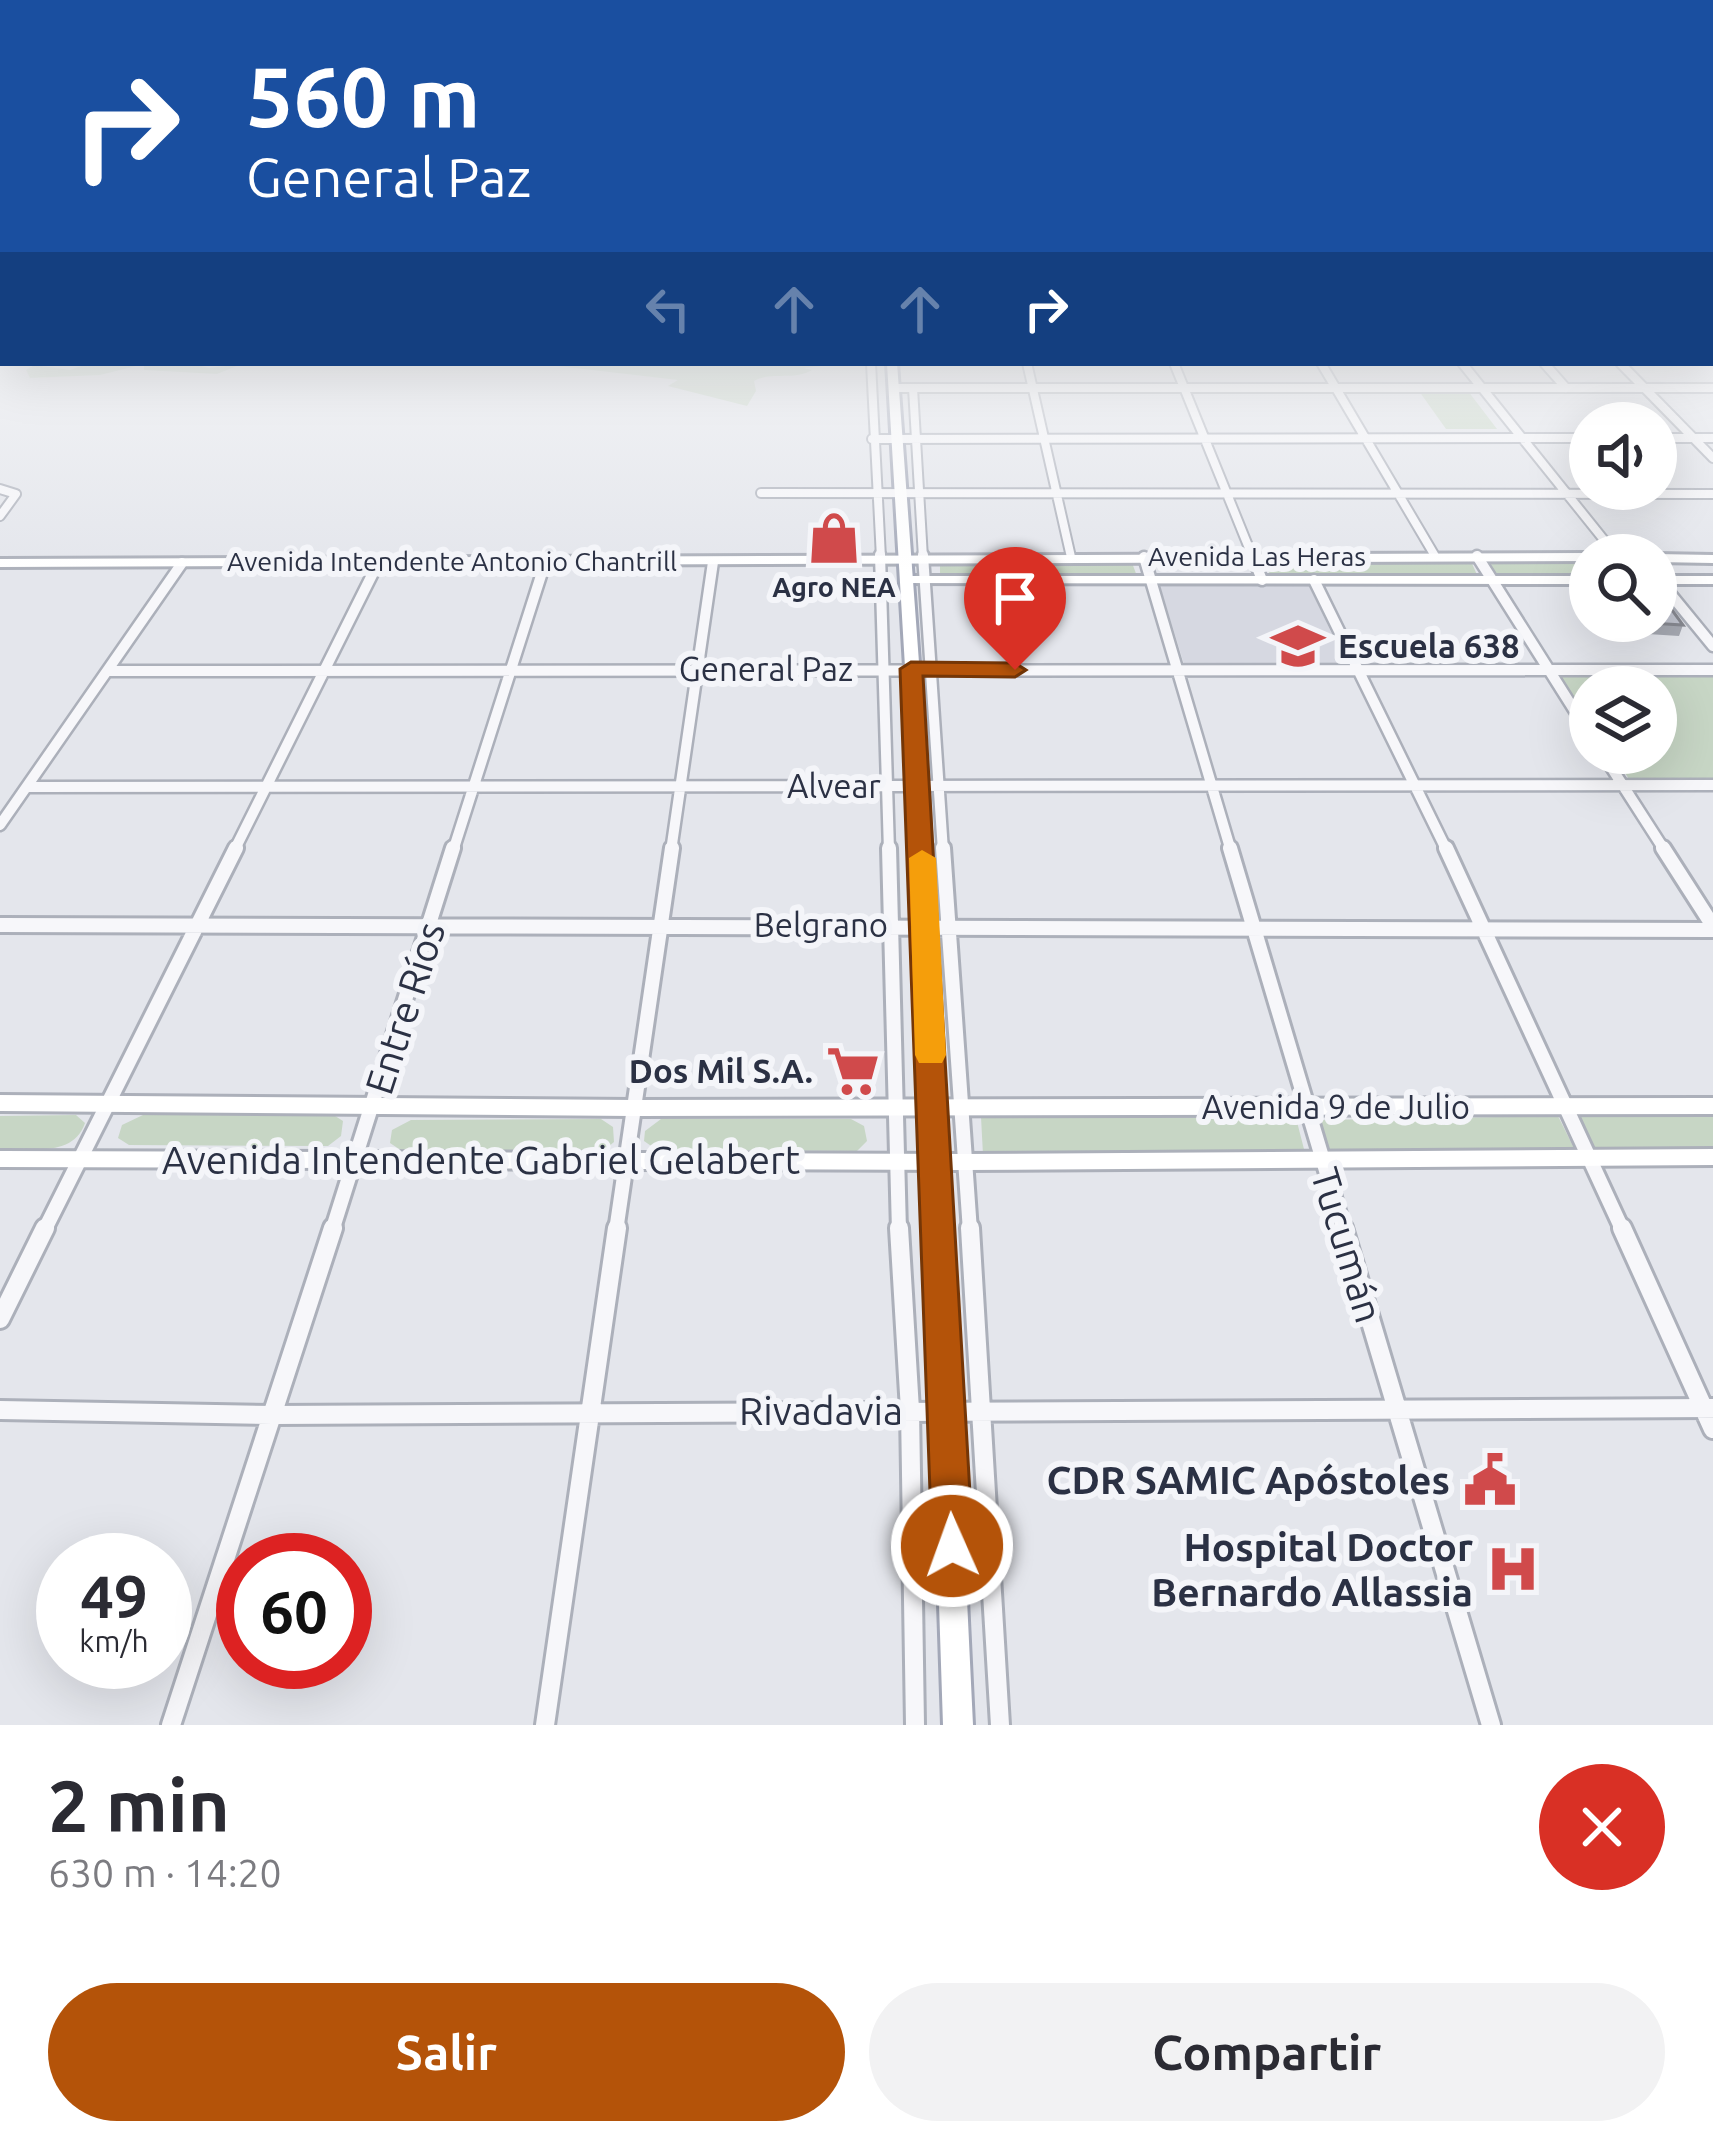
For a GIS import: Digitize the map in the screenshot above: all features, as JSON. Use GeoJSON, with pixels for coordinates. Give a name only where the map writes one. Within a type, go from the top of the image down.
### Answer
{"type":"FeatureCollection","features":[{"type":"Feature","properties":{"kind":"main road"},"geometry":{"type":"LineString","coordinates":[[895,412],[911,669],[929,785],[924,925],[949,1412],[958,1725]]}},
{"type":"Feature","properties":{"kind":"main road","name":"Avenida Las Heras"},"geometry":{"type":"LineString","coordinates":[[904,570],[925,560],[1071,557],[1569,557]]}},
{"type":"Feature","properties":{"kind":"main road"},"geometry":{"type":"LineString","coordinates":[[1677,558],[1713,559]]}},
{"type":"Feature","properties":{"kind":"main road","name":"Avenida Intendente Antonio Chantrill"},"geometry":{"type":"LineString","coordinates":[[0,563],[879,560],[904,570]]}},
{"type":"Feature","properties":{"kind":"main road","name":"Avenida Las Heras"},"geometry":{"type":"LineString","coordinates":[[904,570],[927,581],[1569,580]]}},
{"type":"Feature","properties":{"kind":"main road"},"geometry":{"type":"LineString","coordinates":[[1677,580],[1713,580]]}},
{"type":"Feature","properties":{"kind":"main road","name":"Avenida Intendente Gabriel Gelabert"},"geometry":{"type":"LineString","coordinates":[[0,1103],[958,1106]]}},
{"type":"Feature","properties":{"kind":"main road","name":"Avenida 9 de Julio"},"geometry":{"type":"LineString","coordinates":[[958,1106],[1713,1106]]}},
{"type":"Feature","properties":{"kind":"main road","name":"Avenida Intendente Gabriel Gelabert"},"geometry":{"type":"LineString","coordinates":[[0,1160],[356,1157],[963,1162]]}},
{"type":"Feature","properties":{"kind":"main road","name":"Avenida 9 de Julio"},"geometry":{"type":"LineString","coordinates":[[963,1162],[1713,1157]]}},
{"type":"Feature","properties":{"kind":"street"},"geometry":{"type":"LineString","coordinates":[[872,412],[886,669],[895,1161],[910,1410],[915,1725]]}},
{"type":"Feature","properties":{"kind":"street"},"geometry":{"type":"LineString","coordinates":[[914,412],[933,670],[929,785],[950,926],[1000,1725]]}},
{"type":"Feature","properties":{"kind":"street"},"geometry":{"type":"LineString","coordinates":[[1038,412],[1071,557]]}},
{"type":"Feature","properties":{"kind":"street"},"geometry":{"type":"LineString","coordinates":[[1193,412],[1262,580]]}},
{"type":"Feature","properties":{"kind":"street"},"geometry":{"type":"LineString","coordinates":[[1350,412],[1435,556]]}},
{"type":"Feature","properties":{"kind":"street"},"geometry":{"type":"LineString","coordinates":[[1501,412],[1599,534]]}},
{"type":"Feature","properties":{"kind":"street"},"geometry":{"type":"LineString","coordinates":[[1668,412],[1713,458]]}},
{"type":"Feature","properties":{"kind":"street"},"geometry":{"type":"LineString","coordinates":[[872,439],[1569,438]]}},
{"type":"Feature","properties":{"kind":"street"},"geometry":{"type":"LineString","coordinates":[[1677,438],[1713,438]]}},
{"type":"Feature","properties":{"kind":"street"},"geometry":{"type":"LineString","coordinates":[[0,489],[16,494],[0,516]]}},
{"type":"Feature","properties":{"kind":"street"},"geometry":{"type":"LineString","coordinates":[[760,493],[1713,494]]}},
{"type":"Feature","properties":{"kind":"street"},"geometry":{"type":"LineString","coordinates":[[1477,556],[1569,704]]}},
{"type":"Feature","properties":{"kind":"street","name":"Tucumán"},"geometry":{"type":"LineString","coordinates":[[1144,557],[1491,1725]]}},
{"type":"Feature","properties":{"kind":"street"},"geometry":{"type":"LineString","coordinates":[[0,825],[7,805],[27,787],[182,562]]}},
{"type":"Feature","properties":{"kind":"street","name":"Entre Ríos"},"geometry":{"type":"LineString","coordinates":[[171,1725],[432,926],[471,783],[545,562]]}},
{"type":"Feature","properties":{"kind":"street"},"geometry":{"type":"LineString","coordinates":[[545,1725],[713,562]]}},
{"type":"Feature","properties":{"kind":"street"},"geometry":{"type":"LineString","coordinates":[[0,1318],[378,563]]}},
{"type":"Feature","properties":{"kind":"street"},"geometry":{"type":"LineString","coordinates":[[1314,580],[1487,931],[1564,1106],[1708,1408],[1713,1429]]}},
{"type":"Feature","properties":{"kind":"street"},"geometry":{"type":"LineString","coordinates":[[1677,604],[1713,646]]}},
{"type":"Feature","properties":{"kind":"street","name":"General Paz"},"geometry":{"type":"LineString","coordinates":[[106,671],[1713,670]]}},
{"type":"Feature","properties":{"kind":"street"},"geometry":{"type":"LineString","coordinates":[[1616,774],[1713,928]]}},
{"type":"Feature","properties":{"kind":"street","name":"Alvear"},"geometry":{"type":"LineString","coordinates":[[27,787],[1713,785]]}},
{"type":"Feature","properties":{"kind":"street","name":"Belgrano"},"geometry":{"type":"LineString","coordinates":[[0,925],[1713,928]]}},
{"type":"Feature","properties":{"kind":"street","name":"Rivadavia"},"geometry":{"type":"LineString","coordinates":[[0,1410],[272,1414],[1708,1408]]}},
{"type":"Feature","properties":{"kind":"shaded area"},"geometry":{"type":"Polygon","coordinates":[[[1160,586],[1309,586],[1346,663],[1184,664],[1160,586]]]}},
{"type":"Feature","properties":{"kind":"green space"},"geometry":{"type":"Polygon","coordinates":[[[1434,412],[1484,412],[1497,429],[1446,429],[1434,412]]]}},
{"type":"Feature","properties":{"kind":"green space"},"geometry":{"type":"Polygon","coordinates":[[[1470,559],[1478,577],[1271,576],[1263,561],[1470,559]]]}},
{"type":"Feature","properties":{"kind":"green space"},"geometry":{"type":"Polygon","coordinates":[[[1131,560],[1138,579],[940,578],[940,561],[1131,560]]]}},
{"type":"Feature","properties":{"kind":"green space"},"geometry":{"type":"Polygon","coordinates":[[[1487,560],[1569,561],[1569,576],[1497,577],[1487,560]]]}},
{"type":"Feature","properties":{"kind":"green space"},"geometry":{"type":"Polygon","coordinates":[[[1677,676],[1713,676],[1713,778],[1629,779],[1626,774],[1677,774],[1677,676]]]}},
{"type":"Feature","properties":{"kind":"green space"},"geometry":{"type":"Polygon","coordinates":[[[332,1114],[343,1121],[341,1136],[328,1146],[129,1145],[118,1138],[122,1125],[143,1115],[332,1114]]]}},
{"type":"Feature","properties":{"kind":"green space"},"geometry":{"type":"Polygon","coordinates":[[[1713,1114],[1713,1148],[1593,1148],[1578,1116],[1713,1114]]]}},
{"type":"Feature","properties":{"kind":"green space"},"geometry":{"type":"Polygon","coordinates":[[[76,1115],[85,1123],[71,1142],[37,1149],[0,1148],[0,1116],[76,1115]]]}},
{"type":"Feature","properties":{"kind":"green space"},"geometry":{"type":"Polygon","coordinates":[[[1558,1116],[1576,1152],[1328,1153],[1320,1120],[1558,1116]]]}},
{"type":"Feature","properties":{"kind":"green space"},"geometry":{"type":"Polygon","coordinates":[[[981,1117],[1296,1118],[1305,1153],[983,1155],[981,1117]]]}},
{"type":"Feature","properties":{"kind":"green space"},"geometry":{"type":"Polygon","coordinates":[[[601,1119],[613,1127],[614,1142],[602,1152],[402,1151],[390,1143],[392,1130],[411,1120],[601,1119]]]}},
{"type":"Feature","properties":{"kind":"green space"},"geometry":{"type":"Polygon","coordinates":[[[661,1119],[851,1119],[864,1126],[867,1141],[857,1151],[657,1150],[644,1141],[645,1131],[661,1119]]]}},
{"type":"Feature","properties":{"kind":"slow traffic"},"geometry":{"type":"LineString","coordinates":[[922,858],[930,1055]]}},
{"type":"Feature","properties":{"kind":"place","name":"Agro NEA"},"geometry":{"type":"Point","coordinates":[834,538]}},
{"type":"Feature","properties":{"kind":"place","name":"Escuela 638"},"geometry":{"type":"Point","coordinates":[1298,646]}},
{"type":"Feature","properties":{"kind":"place","name":"Dos Mil S.A."},"geometry":{"type":"Point","coordinates":[853,1071]}},
{"type":"Feature","properties":{"kind":"place","name":"CDR SAMIC Apóstoles"},"geometry":{"type":"Point","coordinates":[1490,1480]}},
{"type":"Feature","properties":{"kind":"place","name":"Hospital Doctor Bernardo Allassia"},"geometry":{"type":"Point","coordinates":[1513,1569]}},
{"type":"Feature","properties":{"kind":"route"},"geometry":{"type":"LineString","coordinates":[[952,1546],[911,669],[1015,670]]}}]}
